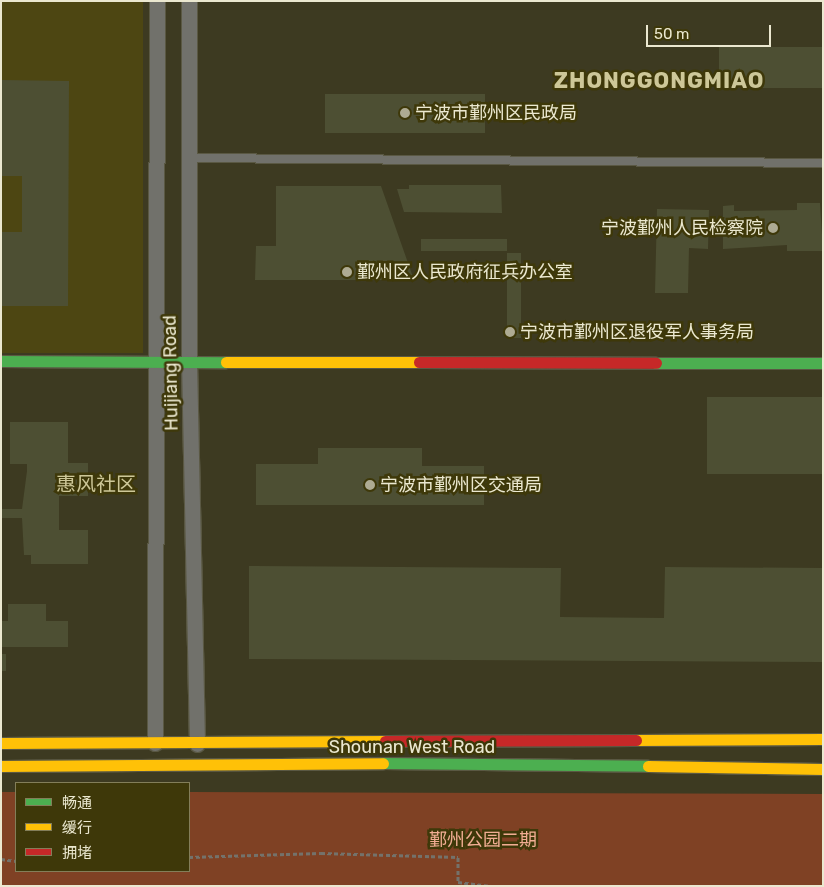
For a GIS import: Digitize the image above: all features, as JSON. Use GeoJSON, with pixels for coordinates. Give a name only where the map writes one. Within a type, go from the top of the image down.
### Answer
{"type":"FeatureCollection","features":[{"type":"Feature","properties":{"kind":"main road"},"geometry":{"type":"LineString","coordinates":[[1,361],[823,363]]}},
{"type":"Feature","properties":{"kind":"main road","name":"Shounan West Road"},"geometry":{"type":"LineString","coordinates":[[1,743],[197,744],[823,739]]}},
{"type":"Feature","properties":{"kind":"main road","name":"Shounan West Road"},"geometry":{"type":"LineString","coordinates":[[1,766],[431,763],[823,769]]}},
{"type":"Feature","properties":{"kind":"street","name":"Huijiang Road"},"geometry":{"type":"LineString","coordinates":[[154,743],[157,1]]}},
{"type":"Feature","properties":{"kind":"street","name":"Huijiang Road"},"geometry":{"type":"LineString","coordinates":[[189,1],[189,361],[197,744]]}},
{"type":"Feature","properties":{"kind":"lane"},"geometry":{"type":"LineString","coordinates":[[190,158],[823,163]]}},
{"type":"Feature","properties":{"kind":"path"},"geometry":{"type":"LineString","coordinates":[[190,857],[321,853],[458,857],[458,882],[491,886]]}},
{"type":"Feature","properties":{"kind":"path"},"geometry":{"type":"LineString","coordinates":[[1,860],[15,861]]}},
{"type":"Feature","properties":{"kind":"shaded area"},"geometry":{"type":"Polygon","coordinates":[[[1,1],[143,1],[143,353],[1,353],[1,1]]]}},
{"type":"Feature","properties":{"kind":"green space","name":"鄞州公园二期"},"geometry":{"type":"Polygon","coordinates":[[[1,792],[15,792],[15,872],[190,872],[190,792],[823,794],[823,886],[1,886],[1,792]]]}},
{"type":"Feature","properties":{"kind":"building"},"geometry":{"type":"Polygon","coordinates":[[[719,47],[823,47],[823,88],[719,88],[719,47]]]}},
{"type":"Feature","properties":{"kind":"building"},"geometry":{"type":"Polygon","coordinates":[[[2,80],[69,81],[68,306],[1,306],[1,232],[22,232],[22,176],[2,176],[2,80]]]}},
{"type":"Feature","properties":{"kind":"building","name":"宁波市鄞州区民政局"},"geometry":{"type":"Polygon","coordinates":[[[325,94],[485,94],[485,133],[325,133],[325,94]]]}},
{"type":"Feature","properties":{"kind":"building"},"geometry":{"type":"Polygon","coordinates":[[[409,185],[501,185],[502,213],[404,212],[397,189],[409,189],[409,185]]]}},
{"type":"Feature","properties":{"kind":"building"},"geometry":{"type":"Polygon","coordinates":[[[276,186],[381,186],[414,280],[255,280],[256,246],[276,246],[276,186]]]}},
{"type":"Feature","properties":{"kind":"building","name":"宁波鄞州人民检察院"},"geometry":{"type":"Polygon","coordinates":[[[797,203],[820,203],[823,251],[787,251],[787,245],[723,249],[723,206],[734,205],[734,211],[797,210],[797,203]]]}},
{"type":"Feature","properties":{"kind":"building"},"geometry":{"type":"Polygon","coordinates":[[[657,209],[709,210],[708,249],[689,248],[688,293],[655,293],[657,209]]]}},
{"type":"Feature","properties":{"kind":"building"},"geometry":{"type":"Polygon","coordinates":[[[421,239],[507,239],[507,251],[421,251],[421,239]]]}},
{"type":"Feature","properties":{"kind":"building"},"geometry":{"type":"Polygon","coordinates":[[[507,253],[521,253],[521,338],[507,338],[507,253]]]}},
{"type":"Feature","properties":{"kind":"building"},"geometry":{"type":"Polygon","coordinates":[[[707,397],[823,397],[823,474],[707,474],[707,397]]]}},
{"type":"Feature","properties":{"kind":"building"},"geometry":{"type":"Polygon","coordinates":[[[10,422],[68,422],[68,463],[88,463],[88,496],[59,496],[59,530],[88,530],[88,564],[31,564],[31,555],[24,555],[22,518],[1,518],[1,509],[22,509],[27,471],[27,464],[10,464],[10,422]]]}},
{"type":"Feature","properties":{"kind":"building","name":"宁波市鄞州区交通局"},"geometry":{"type":"Polygon","coordinates":[[[318,448],[422,448],[422,466],[484,466],[484,505],[256,505],[256,464],[318,464],[318,448]]]}},
{"type":"Feature","properties":{"kind":"building"},"geometry":{"type":"Polygon","coordinates":[[[249,566],[561,568],[560,617],[664,618],[665,567],[823,568],[823,662],[249,659],[249,566]]]}},
{"type":"Feature","properties":{"kind":"building"},"geometry":{"type":"Polygon","coordinates":[[[8,604],[46,604],[46,621],[68,621],[68,647],[1,647],[1,621],[8,621],[8,604]]]}},
{"type":"Feature","properties":{"kind":"building"},"geometry":{"type":"Polygon","coordinates":[[[1,654],[6,654],[6,671],[1,671],[1,654]]]}},
{"type":"Feature","properties":{"kind":"traffic: fast"},"geometry":{"type":"LineString","coordinates":[[1,361],[226,362]]}},
{"type":"Feature","properties":{"kind":"traffic: fast"},"geometry":{"type":"LineString","coordinates":[[656,363],[823,363]]}},
{"type":"Feature","properties":{"kind":"traffic: fast"},"geometry":{"type":"LineString","coordinates":[[383,763],[648,766]]}},
{"type":"Feature","properties":{"kind":"traffic: slow"},"geometry":{"type":"LineString","coordinates":[[226,362],[419,362]]}},
{"type":"Feature","properties":{"kind":"traffic: slow"},"geometry":{"type":"LineString","coordinates":[[636,740],[823,739]]}},
{"type":"Feature","properties":{"kind":"traffic: slow"},"geometry":{"type":"LineString","coordinates":[[1,743],[385,741]]}},
{"type":"Feature","properties":{"kind":"traffic: slow"},"geometry":{"type":"LineString","coordinates":[[1,766],[383,763]]}},
{"type":"Feature","properties":{"kind":"traffic: slow"},"geometry":{"type":"LineString","coordinates":[[648,766],[823,769]]}},
{"type":"Feature","properties":{"kind":"traffic: jam"},"geometry":{"type":"LineString","coordinates":[[419,362],[656,363]]}},
{"type":"Feature","properties":{"kind":"traffic: jam"},"geometry":{"type":"LineString","coordinates":[[385,741],[636,740]]}},
{"type":"Feature","properties":{"kind":"place","name":"宁波市鄞州区民政局"},"geometry":{"type":"Point","coordinates":[405,113]}},
{"type":"Feature","properties":{"kind":"place","name":"宁波鄞州人民检察院"},"geometry":{"type":"Point","coordinates":[773,228]}},
{"type":"Feature","properties":{"kind":"place","name":"鄞州区人民政府征兵办公室"},"geometry":{"type":"Point","coordinates":[347,272]}},
{"type":"Feature","properties":{"kind":"place","name":"宁波市鄞州区退役军人事务局"},"geometry":{"type":"Point","coordinates":[510,332]}},
{"type":"Feature","properties":{"kind":"place","name":"宁波市鄞州区交通局"},"geometry":{"type":"Point","coordinates":[370,485]}},
{"type":"Feature","properties":{"kind":"district","name":"ZHONGGONGMIAO"},"geometry":{"type":"Point","coordinates":[659,81]}},
{"type":"Feature","properties":{"kind":"district","name":"惠风社区"},"geometry":{"type":"Point","coordinates":[96,484]}}]}
